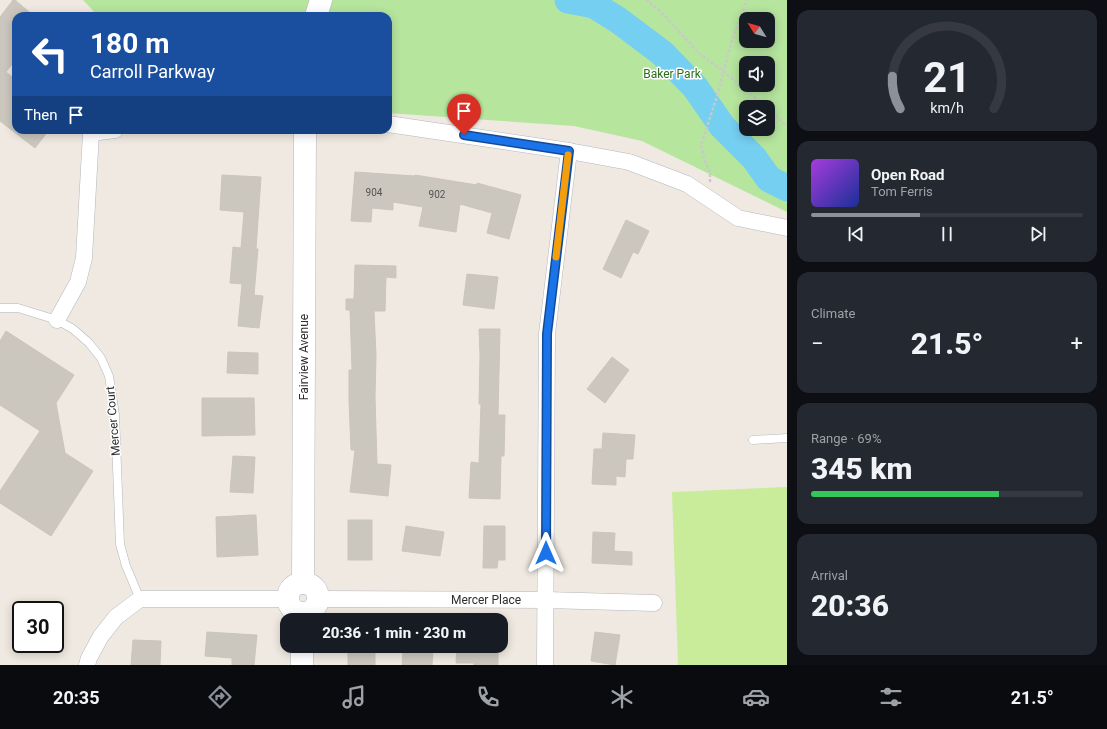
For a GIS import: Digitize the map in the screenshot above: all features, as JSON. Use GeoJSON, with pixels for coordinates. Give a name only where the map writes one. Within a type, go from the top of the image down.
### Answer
{"type":"FeatureCollection","features":[{"type":"Feature","properties":{"kind":"street"},"geometry":{"type":"LineString","coordinates":[[317,12],[321,0]]}},
{"type":"Feature","properties":{"kind":"street"},"geometry":{"type":"LineString","coordinates":[[392,125],[569,151],[629,162],[687,184],[738,218],[787,228]]}},
{"type":"Feature","properties":{"kind":"street"},"geometry":{"type":"LineString","coordinates":[[57,320],[78,282],[84,258],[90,134]]}},
{"type":"Feature","properties":{"kind":"street","name":"Fairview Avenue"},"geometry":{"type":"LineString","coordinates":[[303,608],[315,590],[312,586],[303,583],[305,134]]}},
{"type":"Feature","properties":{"kind":"street"},"geometry":{"type":"LineString","coordinates":[[545,665],[547,334],[569,151]]}},
{"type":"Feature","properties":{"kind":"street"},"geometry":{"type":"LineString","coordinates":[[87,665],[89,658],[101,636],[116,617],[140,599]]}},
{"type":"Feature","properties":{"kind":"street","name":"Mercer Place"},"geometry":{"type":"LineString","coordinates":[[140,599],[303,608],[546,600],[654,603]]}},
{"type":"Feature","properties":{"kind":"street"},"geometry":{"type":"LineString","coordinates":[[302,653],[302,665]]}},
{"type":"Feature","properties":{"kind":"lane","name":"Mercer Court"},"geometry":{"type":"LineString","coordinates":[[0,308],[18,308],[57,320],[73,329],[89,343],[101,358],[109,376],[115,414],[120,544],[126,566],[140,599]]}},
{"type":"Feature","properties":{"kind":"lane"},"geometry":{"type":"LineString","coordinates":[[753,440],[787,438]]}},
{"type":"Feature","properties":{"kind":"path"},"geometry":{"type":"LineString","coordinates":[[646,0],[660,11],[698,52],[757,100]]}},
{"type":"Feature","properties":{"kind":"path"},"geometry":{"type":"LineString","coordinates":[[703,195],[710,183],[710,172],[701,145],[717,96],[732,40],[747,0]]}},
{"type":"Feature","properties":{"kind":"path"},"geometry":{"type":"LineString","coordinates":[[775,115],[787,126]]}},
{"type":"Feature","properties":{"kind":"green space","name":"Baker Park"},"geometry":{"type":"Polygon","coordinates":[[[83,0],[787,0],[787,212],[642,141],[574,126],[392,113],[392,12],[94,12],[83,0]]]}},
{"type":"Feature","properties":{"kind":"green space"},"geometry":{"type":"Polygon","coordinates":[[[787,487],[787,665],[678,665],[672,492],[787,487]]]}},
{"type":"Feature","properties":{"kind":"building"},"geometry":{"type":"Polygon","coordinates":[[[13,0],[16,0],[29,12],[12,12],[12,64],[6,72],[12,77],[12,130],[0,121],[0,17],[13,0]]]}},
{"type":"Feature","properties":{"kind":"building"},"geometry":{"type":"Polygon","coordinates":[[[17,134],[46,134],[35,148],[17,134]]]}},
{"type":"Feature","properties":{"kind":"building"},"geometry":{"type":"Polygon","coordinates":[[[355,172],[415,175],[477,185],[477,183],[521,195],[509,239],[487,233],[492,213],[460,204],[456,232],[419,226],[423,207],[393,202],[393,210],[372,208],[371,222],[351,221],[355,172]]]}},
{"type":"Feature","properties":{"kind":"building"},"geometry":{"type":"Polygon","coordinates":[[[222,175],[261,177],[256,249],[258,249],[254,295],[263,296],[259,328],[238,326],[242,284],[230,283],[233,247],[241,248],[244,212],[220,210],[222,175]]]}},
{"type":"Feature","properties":{"kind":"building"},"geometry":{"type":"Polygon","coordinates":[[[626,220],[649,231],[638,254],[633,252],[621,278],[603,269],[626,220]]]}},
{"type":"Feature","properties":{"kind":"building"},"geometry":{"type":"Polygon","coordinates":[[[355,265],[396,266],[396,278],[386,277],[385,311],[374,311],[377,464],[391,465],[388,496],[350,492],[355,450],[351,450],[349,370],[352,370],[350,310],[346,310],[346,299],[354,299],[355,265]]]}},
{"type":"Feature","properties":{"kind":"building"},"geometry":{"type":"Polygon","coordinates":[[[467,274],[498,277],[494,309],[463,305],[467,274]]]}},
{"type":"Feature","properties":{"kind":"building"},"geometry":{"type":"Polygon","coordinates":[[[479,329],[500,329],[498,415],[505,415],[504,456],[501,456],[500,499],[469,498],[471,462],[479,463],[481,404],[479,404],[479,329]]]}},
{"type":"Feature","properties":{"kind":"building"},"geometry":{"type":"Polygon","coordinates":[[[6,331],[74,375],[56,403],[65,453],[93,471],[51,536],[0,503],[0,491],[40,431],[0,405],[0,341],[6,331]]]}},
{"type":"Feature","properties":{"kind":"building"},"geometry":{"type":"Polygon","coordinates":[[[228,352],[258,353],[258,374],[227,373],[228,352]]]}},
{"type":"Feature","properties":{"kind":"building"},"geometry":{"type":"Polygon","coordinates":[[[612,357],[629,370],[605,403],[587,389],[612,357]]]}},
{"type":"Feature","properties":{"kind":"building"},"geometry":{"type":"Polygon","coordinates":[[[202,398],[254,398],[255,435],[202,436],[202,398]]]}},
{"type":"Feature","properties":{"kind":"building"},"geometry":{"type":"Polygon","coordinates":[[[603,433],[635,435],[633,459],[626,459],[625,477],[616,476],[616,485],[592,484],[594,449],[602,449],[603,433]]]}},
{"type":"Feature","properties":{"kind":"building"},"geometry":{"type":"Polygon","coordinates":[[[233,456],[255,457],[253,493],[230,492],[233,456]]]}},
{"type":"Feature","properties":{"kind":"building"},"geometry":{"type":"Polygon","coordinates":[[[256,515],[258,555],[217,557],[216,517],[256,515]]]}},
{"type":"Feature","properties":{"kind":"building"},"geometry":{"type":"Polygon","coordinates":[[[348,520],[372,520],[372,560],[348,560],[348,520]]]}},
{"type":"Feature","properties":{"kind":"building"},"geometry":{"type":"Polygon","coordinates":[[[406,526],[444,532],[440,556],[402,551],[406,526]]]}},
{"type":"Feature","properties":{"kind":"building"},"geometry":{"type":"Polygon","coordinates":[[[484,526],[505,526],[505,560],[498,560],[497,568],[483,568],[484,526]]]}},
{"type":"Feature","properties":{"kind":"building"},"geometry":{"type":"Polygon","coordinates":[[[593,532],[615,533],[614,551],[632,552],[632,565],[592,563],[593,532]]]}},
{"type":"Feature","properties":{"kind":"building"},"geometry":{"type":"Polygon","coordinates":[[[207,632],[257,635],[254,665],[232,665],[232,658],[205,656],[207,632]]]}},
{"type":"Feature","properties":{"kind":"building"},"geometry":{"type":"Polygon","coordinates":[[[595,632],[620,635],[615,665],[591,661],[595,632]]]}},
{"type":"Feature","properties":{"kind":"building"},"geometry":{"type":"Polygon","coordinates":[[[133,640],[161,641],[160,665],[131,665],[133,640]]]}},
{"type":"Feature","properties":{"kind":"building"},"geometry":{"type":"Polygon","coordinates":[[[348,653],[375,653],[375,665],[348,665],[348,653]]]}},
{"type":"Feature","properties":{"kind":"building"},"geometry":{"type":"Polygon","coordinates":[[[403,653],[433,653],[432,665],[402,665],[403,653]]]}},
{"type":"Feature","properties":{"kind":"building"},"geometry":{"type":"Polygon","coordinates":[[[457,653],[498,653],[498,665],[456,663],[457,653]]]}},
{"type":"Feature","properties":{"kind":"waterway"},"geometry":{"type":"LineString","coordinates":[[568,0],[594,5],[618,20],[662,53],[695,87],[722,126],[754,158],[769,179],[787,188]]}},
{"type":"Feature","properties":{"kind":"slow traffic"},"geometry":{"type":"LineString","coordinates":[[556,257],[568,155]]}},
{"type":"Feature","properties":{"kind":"route"},"geometry":{"type":"LineString","coordinates":[[464,135],[569,151],[547,334],[546,553]]}}]}
